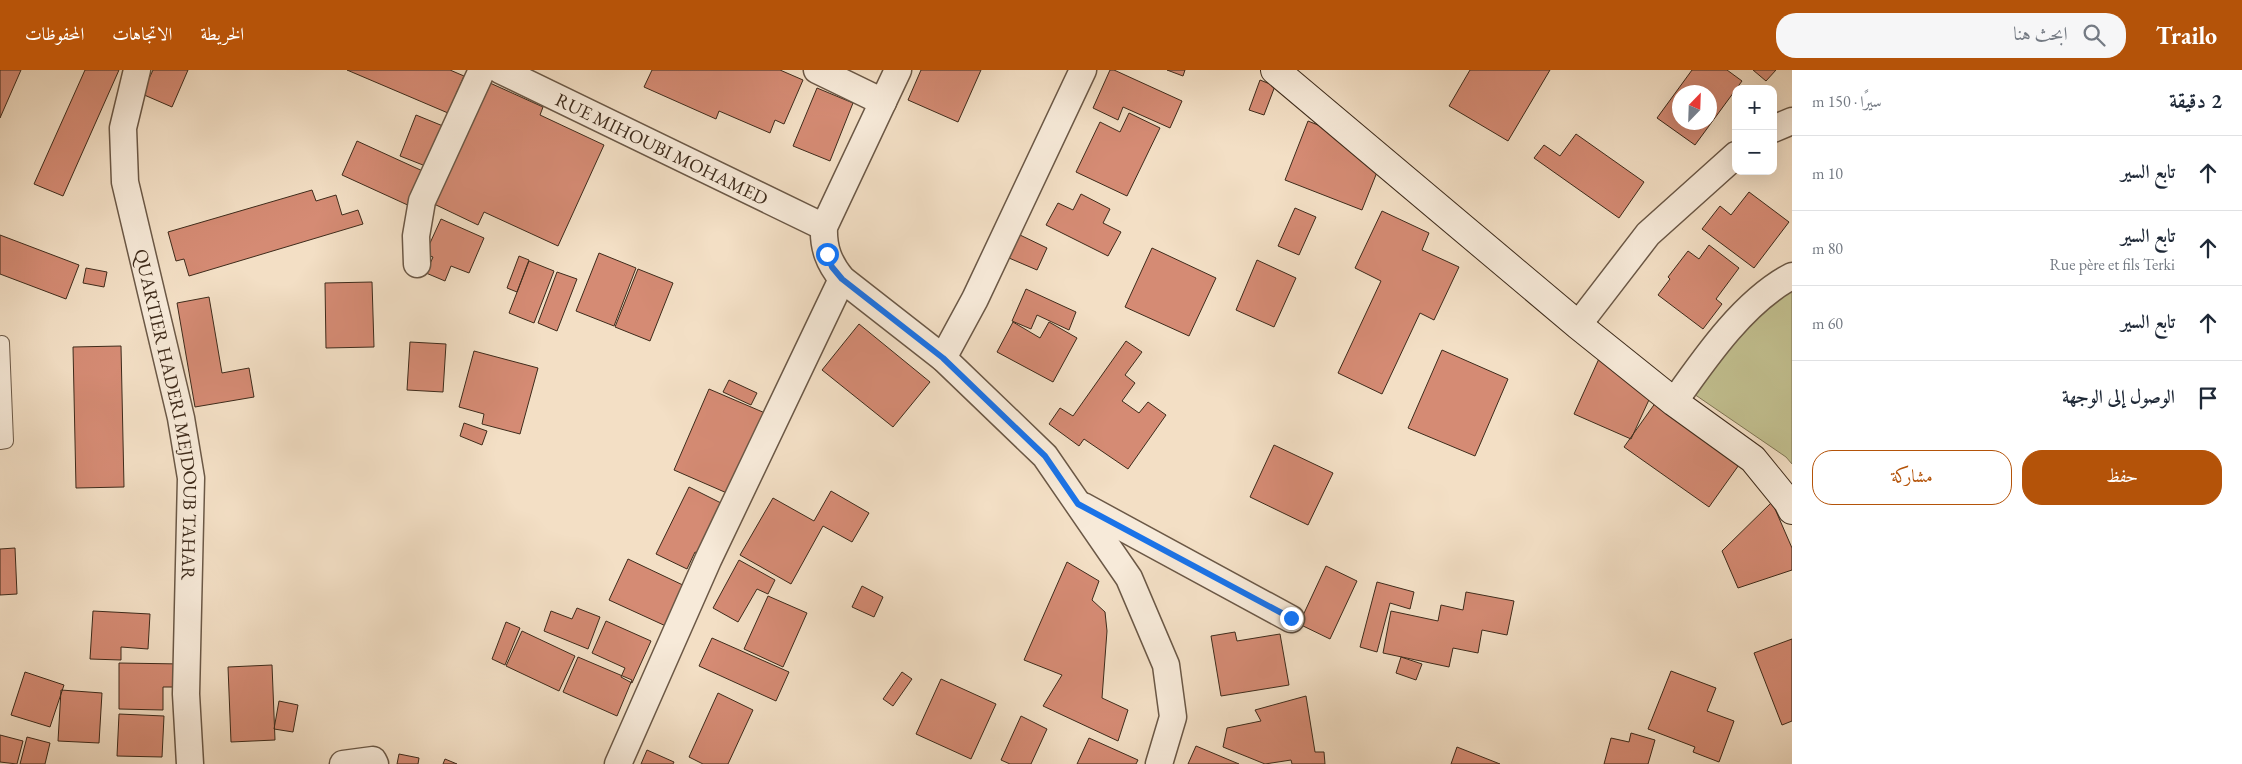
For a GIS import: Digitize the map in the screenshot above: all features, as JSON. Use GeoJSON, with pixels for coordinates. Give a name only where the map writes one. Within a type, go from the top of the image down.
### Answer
{"type":"FeatureCollection","features":[{"type":"Feature","properties":{"kind":"street","name":"QUARTIER HADERI MEJDOUB TAHAR"},"geometry":{"type":"LineString","coordinates":[[137,70],[123,128],[126,182],[181,418],[191,478],[186,694],[190,764]]}},
{"type":"Feature","properties":{"kind":"street"},"geometry":{"type":"LineString","coordinates":[[417,264],[416,236],[422,201],[482,70]]}},
{"type":"Feature","properties":{"kind":"street","name":"RUE MIHOUBI MOHAMED"},"geometry":{"type":"LineString","coordinates":[[500,70],[824,227]]}},
{"type":"Feature","properties":{"kind":"street"},"geometry":{"type":"LineString","coordinates":[[817,70],[883,102]]}},
{"type":"Feature","properties":{"kind":"street"},"geometry":{"type":"LineString","coordinates":[[898,70],[824,227],[823,242],[832,267],[842,279],[943,358],[1045,456],[1130,578],[1166,665],[1173,716],[1160,764]]}},
{"type":"Feature","properties":{"kind":"street"},"geometry":{"type":"LineString","coordinates":[[943,358],[975,299],[1083,70]]}},
{"type":"Feature","properties":{"kind":"street"},"geometry":{"type":"LineString","coordinates":[[1275,70],[1578,325],[1674,402],[1753,459],[1788,502],[1792,510]]}},
{"type":"Feature","properties":{"kind":"street"},"geometry":{"type":"LineString","coordinates":[[1777,127],[1792,121]]}},
{"type":"Feature","properties":{"kind":"street"},"geometry":{"type":"LineString","coordinates":[[1578,325],[1648,234],[1732,159]]}},
{"type":"Feature","properties":{"kind":"street"},"geometry":{"type":"LineString","coordinates":[[1674,402],[1717,342],[1774,286],[1792,276]]}},
{"type":"Feature","properties":{"kind":"street"},"geometry":{"type":"LineString","coordinates":[[618,764],[708,560],[842,279]]}},
{"type":"Feature","properties":{"kind":"street"},"geometry":{"type":"LineString","coordinates":[[1078,504],[1291,618]]}},
{"type":"Feature","properties":{"kind":"street"},"geometry":{"type":"LineString","coordinates":[[343,764],[373,760],[375,764]]}},
{"type":"Feature","properties":{"kind":"lane"},"geometry":{"type":"LineString","coordinates":[[0,442],[6,441],[2,344]]}},
{"type":"Feature","properties":{"kind":"shaded area"},"geometry":{"type":"Polygon","coordinates":[[[1792,288],[1792,464],[1786,457],[1694,394],[1748,315],[1792,288]]]}},
{"type":"Feature","properties":{"kind":"building"},"geometry":{"type":"Polygon","coordinates":[[[0,70],[21,70],[0,118],[0,70]]]}},
{"type":"Feature","properties":{"kind":"building"},"geometry":{"type":"Polygon","coordinates":[[[85,70],[119,70],[63,196],[34,184],[85,70]]]}},
{"type":"Feature","properties":{"kind":"building"},"geometry":{"type":"Polygon","coordinates":[[[153,70],[188,70],[172,107],[142,94],[153,70]]]}},
{"type":"Feature","properties":{"kind":"building"},"geometry":{"type":"Polygon","coordinates":[[[347,70],[450,70],[464,76],[448,113],[347,70]]]}},
{"type":"Feature","properties":{"kind":"building"},"geometry":{"type":"Polygon","coordinates":[[[652,70],[780,70],[803,80],[784,124],[775,120],[770,133],[719,111],[716,119],[644,87],[652,70]]]}},
{"type":"Feature","properties":{"kind":"building"},"geometry":{"type":"Polygon","coordinates":[[[921,70],[981,70],[958,122],[908,100],[921,70]]]}},
{"type":"Feature","properties":{"kind":"building"},"geometry":{"type":"Polygon","coordinates":[[[1110,70],[1114,70],[1182,101],[1170,128],[1123,107],[1118,120],[1093,108],[1110,70]]]}},
{"type":"Feature","properties":{"kind":"building"},"geometry":{"type":"Polygon","coordinates":[[[1167,70],[1185,70],[1183,76],[1167,70]]]}},
{"type":"Feature","properties":{"kind":"building"},"geometry":{"type":"Polygon","coordinates":[[[1470,70],[1550,70],[1508,141],[1449,106],[1470,70]]]}},
{"type":"Feature","properties":{"kind":"building"},"geometry":{"type":"Polygon","coordinates":[[[1692,70],[1727,70],[1742,81],[1739,85],[1732,85],[1732,95],[1717,115],[1717,85],[1681,85],[1692,70]]]}},
{"type":"Feature","properties":{"kind":"building"},"geometry":{"type":"Polygon","coordinates":[[[1753,70],[1776,70],[1766,81],[1753,70]]]}},
{"type":"Feature","properties":{"kind":"building"},"geometry":{"type":"Polygon","coordinates":[[[1260,80],[1275,86],[1264,115],[1249,110],[1260,80]]]}},
{"type":"Feature","properties":{"kind":"building"},"geometry":{"type":"Polygon","coordinates":[[[490,83],[543,107],[540,115],[604,145],[558,246],[484,212],[478,225],[434,204],[490,83]]]}},
{"type":"Feature","properties":{"kind":"building"},"geometry":{"type":"Polygon","coordinates":[[[817,88],[853,103],[830,161],[793,146],[817,88]]]}},
{"type":"Feature","properties":{"kind":"building"},"geometry":{"type":"Polygon","coordinates":[[[1672,97],[1672,129],[1657,118],[1672,97]]]}},
{"type":"Feature","properties":{"kind":"building"},"geometry":{"type":"Polygon","coordinates":[[[1129,113],[1160,128],[1127,196],[1076,172],[1100,122],[1120,132],[1129,113]]]}},
{"type":"Feature","properties":{"kind":"building"},"geometry":{"type":"Polygon","coordinates":[[[416,115],[443,126],[428,167],[400,156],[416,115]]]}},
{"type":"Feature","properties":{"kind":"building"},"geometry":{"type":"Polygon","coordinates":[[[1308,121],[1385,152],[1362,210],[1285,180],[1308,121]]]}},
{"type":"Feature","properties":{"kind":"building"},"geometry":{"type":"Polygon","coordinates":[[[1674,130],[1706,130],[1695,145],[1674,130]]]}},
{"type":"Feature","properties":{"kind":"building"},"geometry":{"type":"Polygon","coordinates":[[[1576,134],[1644,182],[1619,218],[1534,158],[1544,145],[1560,156],[1576,134]]]}},
{"type":"Feature","properties":{"kind":"building"},"geometry":{"type":"Polygon","coordinates":[[[357,141],[427,173],[412,207],[342,175],[357,141]]]}},
{"type":"Feature","properties":{"kind":"building"},"geometry":{"type":"Polygon","coordinates":[[[312,190],[316,201],[336,195],[342,215],[358,210],[363,224],[189,276],[184,259],[176,261],[168,232],[312,190]]]}},
{"type":"Feature","properties":{"kind":"building"},"geometry":{"type":"Polygon","coordinates":[[[1749,192],[1789,222],[1754,268],[1702,229],[1720,206],[1731,215],[1749,192]]]}},
{"type":"Feature","properties":{"kind":"building"},"geometry":{"type":"Polygon","coordinates":[[[1081,194],[1110,209],[1103,223],[1121,232],[1108,256],[1046,225],[1058,203],[1073,210],[1081,194]]]}},
{"type":"Feature","properties":{"kind":"building"},"geometry":{"type":"Polygon","coordinates":[[[1295,208],[1316,217],[1299,255],[1278,246],[1295,208]]]}},
{"type":"Feature","properties":{"kind":"building"},"geometry":{"type":"Polygon","coordinates":[[[1382,211],[1429,233],[1422,250],[1459,267],[1434,320],[1420,313],[1382,394],[1338,373],[1381,281],[1355,268],[1382,211]]]}},
{"type":"Feature","properties":{"kind":"building"},"geometry":{"type":"Polygon","coordinates":[[[441,219],[484,238],[469,273],[451,266],[445,281],[426,273],[433,257],[425,254],[441,219]]]}},
{"type":"Feature","properties":{"kind":"building"},"geometry":{"type":"Polygon","coordinates":[[[0,235],[79,265],[66,299],[0,274],[0,235]]]}},
{"type":"Feature","properties":{"kind":"building"},"geometry":{"type":"Polygon","coordinates":[[[1020,235],[1047,248],[1037,270],[1009,258],[1020,235]]]}},
{"type":"Feature","properties":{"kind":"building"},"geometry":{"type":"Polygon","coordinates":[[[1709,245],[1739,268],[1716,299],[1722,304],[1703,329],[1658,295],[1670,279],[1668,277],[1688,251],[1699,259],[1709,245]]]}},
{"type":"Feature","properties":{"kind":"building"},"geometry":{"type":"Polygon","coordinates":[[[1152,248],[1216,278],[1189,336],[1125,307],[1152,248]]]}},
{"type":"Feature","properties":{"kind":"building"},"geometry":{"type":"Polygon","coordinates":[[[599,253],[636,268],[614,326],[576,311],[599,253]]]}},
{"type":"Feature","properties":{"kind":"building"},"geometry":{"type":"Polygon","coordinates":[[[519,256],[529,260],[517,292],[507,288],[519,256]]]}},
{"type":"Feature","properties":{"kind":"building"},"geometry":{"type":"Polygon","coordinates":[[[1257,260],[1296,278],[1274,327],[1236,310],[1257,260]]]}},
{"type":"Feature","properties":{"kind":"building"},"geometry":{"type":"Polygon","coordinates":[[[529,261],[554,271],[534,323],[509,313],[529,261]]]}},
{"type":"Feature","properties":{"kind":"building"},"geometry":{"type":"Polygon","coordinates":[[[86,268],[107,272],[104,287],[83,283],[86,268]]]}},
{"type":"Feature","properties":{"kind":"building"},"geometry":{"type":"Polygon","coordinates":[[[638,269],[673,283],[650,341],[615,327],[638,269]]]}},
{"type":"Feature","properties":{"kind":"building"},"geometry":{"type":"Polygon","coordinates":[[[557,272],[577,279],[557,331],[538,323],[557,272]]]}},
{"type":"Feature","properties":{"kind":"building"},"geometry":{"type":"Polygon","coordinates":[[[372,282],[374,347],[326,348],[325,283],[372,282]]]}},
{"type":"Feature","properties":{"kind":"building"},"geometry":{"type":"Polygon","coordinates":[[[1026,289],[1076,312],[1069,330],[1037,315],[1031,329],[1012,321],[1026,289]]]}},
{"type":"Feature","properties":{"kind":"building"},"geometry":{"type":"Polygon","coordinates":[[[209,297],[222,373],[249,368],[254,397],[195,407],[177,303],[209,297]]]}},
{"type":"Feature","properties":{"kind":"building"},"geometry":{"type":"Polygon","coordinates":[[[1013,322],[1040,338],[1049,322],[1077,338],[1053,382],[997,352],[1013,322]]]}},
{"type":"Feature","properties":{"kind":"building"},"geometry":{"type":"Polygon","coordinates":[[[859,324],[930,382],[893,427],[822,370],[859,324]]]}},
{"type":"Feature","properties":{"kind":"building"},"geometry":{"type":"Polygon","coordinates":[[[1126,341],[1142,352],[1125,375],[1135,383],[1122,401],[1139,413],[1148,402],[1166,415],[1128,469],[1084,439],[1079,446],[1049,424],[1060,408],[1073,416],[1126,341]]]}},
{"type":"Feature","properties":{"kind":"building"},"geometry":{"type":"Polygon","coordinates":[[[410,342],[446,344],[443,392],[407,390],[410,342]]]}},
{"type":"Feature","properties":{"kind":"building"},"geometry":{"type":"Polygon","coordinates":[[[121,346],[124,487],[76,488],[73,347],[121,346]]]}},
{"type":"Feature","properties":{"kind":"building"},"geometry":{"type":"Polygon","coordinates":[[[1442,350],[1508,379],[1475,456],[1408,428],[1442,350]]]}},
{"type":"Feature","properties":{"kind":"building"},"geometry":{"type":"Polygon","coordinates":[[[474,351],[538,368],[520,434],[482,424],[484,414],[459,407],[474,351]]]}},
{"type":"Feature","properties":{"kind":"building"},"geometry":{"type":"Polygon","coordinates":[[[1602,352],[1659,378],[1631,439],[1574,414],[1602,352]]]}},
{"type":"Feature","properties":{"kind":"building"},"geometry":{"type":"Polygon","coordinates":[[[729,380],[757,393],[751,405],[723,392],[729,380]]]}},
{"type":"Feature","properties":{"kind":"building"},"geometry":{"type":"Polygon","coordinates":[[[709,389],[772,416],[736,497],[674,470],[709,389]]]}},
{"type":"Feature","properties":{"kind":"building"},"geometry":{"type":"Polygon","coordinates":[[[1661,395],[1746,455],[1709,507],[1624,447],[1661,395]]]}},
{"type":"Feature","properties":{"kind":"building"},"geometry":{"type":"Polygon","coordinates":[[[464,423],[487,431],[482,445],[460,436],[464,423]]]}},
{"type":"Feature","properties":{"kind":"building"},"geometry":{"type":"Polygon","coordinates":[[[1274,445],[1333,473],[1308,525],[1250,497],[1274,445]]]}},
{"type":"Feature","properties":{"kind":"building"},"geometry":{"type":"Polygon","coordinates":[[[689,487],[725,505],[710,559],[695,552],[687,569],[656,554],[689,487]]]}},
{"type":"Feature","properties":{"kind":"building"},"geometry":{"type":"Polygon","coordinates":[[[831,491],[869,513],[852,542],[823,526],[791,584],[740,555],[773,498],[814,521],[831,491]]]}},
{"type":"Feature","properties":{"kind":"building"},"geometry":{"type":"Polygon","coordinates":[[[1772,502],[1792,548],[1792,570],[1738,588],[1722,551],[1772,502]]]}},
{"type":"Feature","properties":{"kind":"building"},"geometry":{"type":"Polygon","coordinates":[[[15,548],[17,594],[0,595],[0,549],[15,548]]]}},
{"type":"Feature","properties":{"kind":"building"},"geometry":{"type":"Polygon","coordinates":[[[628,559],[687,587],[668,627],[609,600],[628,559]]]}},
{"type":"Feature","properties":{"kind":"building"},"geometry":{"type":"Polygon","coordinates":[[[739,560],[775,580],[768,594],[757,589],[738,622],[713,608],[739,560]]]}},
{"type":"Feature","properties":{"kind":"building"},"geometry":{"type":"Polygon","coordinates":[[[1067,562],[1099,581],[1092,600],[1105,612],[1107,631],[1102,698],[1128,710],[1118,741],[1043,706],[1062,675],[1024,660],[1067,562]]]}},
{"type":"Feature","properties":{"kind":"building"},"geometry":{"type":"Polygon","coordinates":[[[1326,566],[1357,581],[1330,639],[1299,624],[1326,566]]]}},
{"type":"Feature","properties":{"kind":"building"},"geometry":{"type":"Polygon","coordinates":[[[1377,582],[1414,592],[1410,609],[1390,603],[1377,652],[1360,647],[1377,582]]]}},
{"type":"Feature","properties":{"kind":"building"},"geometry":{"type":"Polygon","coordinates":[[[862,586],[883,597],[874,617],[852,607],[862,586]]]}},
{"type":"Feature","properties":{"kind":"building"},"geometry":{"type":"Polygon","coordinates":[[[1466,592],[1514,601],[1507,635],[1482,630],[1478,653],[1453,648],[1449,667],[1383,653],[1391,611],[1438,621],[1441,605],[1463,610],[1466,592]]]}},
{"type":"Feature","properties":{"kind":"building"},"geometry":{"type":"Polygon","coordinates":[[[768,596],[807,613],[783,667],[744,649],[768,596]]]}},
{"type":"Feature","properties":{"kind":"building"},"geometry":{"type":"Polygon","coordinates":[[[577,608],[600,617],[588,649],[544,631],[551,611],[572,619],[577,608]]]}},
{"type":"Feature","properties":{"kind":"building"},"geometry":{"type":"Polygon","coordinates":[[[93,611],[150,614],[148,649],[121,647],[121,660],[90,659],[93,611]]]}},
{"type":"Feature","properties":{"kind":"building"},"geometry":{"type":"Polygon","coordinates":[[[606,621],[651,641],[632,683],[621,677],[625,668],[592,653],[606,621]]]}},
{"type":"Feature","properties":{"kind":"building"},"geometry":{"type":"Polygon","coordinates":[[[506,622],[520,628],[505,665],[492,659],[506,622]]]}},
{"type":"Feature","properties":{"kind":"building"},"geometry":{"type":"Polygon","coordinates":[[[522,631],[575,656],[559,691],[506,666],[522,631]]]}},
{"type":"Feature","properties":{"kind":"building"},"geometry":{"type":"Polygon","coordinates":[[[1235,632],[1237,641],[1280,634],[1289,685],[1221,696],[1211,636],[1235,632]]]}},
{"type":"Feature","properties":{"kind":"building"},"geometry":{"type":"Polygon","coordinates":[[[712,638],[789,672],[776,701],[699,666],[712,638]]]}},
{"type":"Feature","properties":{"kind":"building"},"geometry":{"type":"Polygon","coordinates":[[[1792,639],[1792,721],[1782,725],[1754,653],[1792,639]]]}},
{"type":"Feature","properties":{"kind":"building"},"geometry":{"type":"Polygon","coordinates":[[[578,657],[632,680],[617,716],[563,692],[578,657]]]}},
{"type":"Feature","properties":{"kind":"building"},"geometry":{"type":"Polygon","coordinates":[[[1401,657],[1422,664],[1416,680],[1396,673],[1401,657]]]}},
{"type":"Feature","properties":{"kind":"building"},"geometry":{"type":"Polygon","coordinates":[[[119,663],[182,664],[181,687],[163,687],[163,710],[119,709],[119,663]]]}},
{"type":"Feature","properties":{"kind":"building"},"geometry":{"type":"Polygon","coordinates":[[[272,665],[275,740],[231,742],[228,667],[272,665]]]}},
{"type":"Feature","properties":{"kind":"building"},"geometry":{"type":"Polygon","coordinates":[[[1671,671],[1716,688],[1707,711],[1734,721],[1719,762],[1693,752],[1695,747],[1648,729],[1671,671]]]}},
{"type":"Feature","properties":{"kind":"building"},"geometry":{"type":"Polygon","coordinates":[[[25,672],[64,685],[50,727],[11,715],[25,672]]]}},
{"type":"Feature","properties":{"kind":"building"},"geometry":{"type":"Polygon","coordinates":[[[902,672],[912,679],[893,706],[883,699],[902,672]]]}},
{"type":"Feature","properties":{"kind":"building"},"geometry":{"type":"Polygon","coordinates":[[[941,679],[996,704],[971,759],[916,734],[941,679]]]}},
{"type":"Feature","properties":{"kind":"building"},"geometry":{"type":"Polygon","coordinates":[[[61,690],[102,693],[99,743],[58,741],[61,690]]]}},
{"type":"Feature","properties":{"kind":"building"},"geometry":{"type":"Polygon","coordinates":[[[718,693],[753,710],[728,764],[703,764],[689,757],[718,693]]]}},
{"type":"Feature","properties":{"kind":"building"},"geometry":{"type":"Polygon","coordinates":[[[1306,696],[1315,752],[1324,752],[1325,764],[1292,764],[1291,760],[1265,764],[1223,747],[1227,728],[1261,721],[1255,710],[1306,696]]]}},
{"type":"Feature","properties":{"kind":"building"},"geometry":{"type":"Polygon","coordinates":[[[279,701],[298,705],[293,732],[274,729],[279,701]]]}},
{"type":"Feature","properties":{"kind":"building"},"geometry":{"type":"Polygon","coordinates":[[[119,714],[164,716],[162,757],[117,756],[119,714]]]}},
{"type":"Feature","properties":{"kind":"building"},"geometry":{"type":"Polygon","coordinates":[[[1021,716],[1047,729],[1031,764],[1010,764],[1001,760],[1021,716]]]}},
{"type":"Feature","properties":{"kind":"building"},"geometry":{"type":"Polygon","coordinates":[[[1631,733],[1655,740],[1648,764],[1604,764],[1611,738],[1629,742],[1631,733]]]}},
{"type":"Feature","properties":{"kind":"building"},"geometry":{"type":"Polygon","coordinates":[[[0,735],[23,741],[17,764],[0,762],[0,735]]]}},
{"type":"Feature","properties":{"kind":"building"},"geometry":{"type":"Polygon","coordinates":[[[27,737],[50,743],[45,764],[20,764],[27,737]]]}},
{"type":"Feature","properties":{"kind":"building"},"geometry":{"type":"Polygon","coordinates":[[[1089,738],[1138,760],[1136,764],[1077,764],[1089,738]]]}},
{"type":"Feature","properties":{"kind":"building"},"geometry":{"type":"Polygon","coordinates":[[[1196,746],[1239,764],[1188,764],[1196,746]]]}},
{"type":"Feature","properties":{"kind":"building"},"geometry":{"type":"Polygon","coordinates":[[[1457,747],[1500,764],[1451,764],[1457,747]]]}},
{"type":"Feature","properties":{"kind":"building"},"geometry":{"type":"Polygon","coordinates":[[[647,750],[674,762],[673,764],[641,764],[647,750]]]}},
{"type":"Feature","properties":{"kind":"building"},"geometry":{"type":"Polygon","coordinates":[[[399,754],[419,758],[418,764],[397,764],[399,754]]]}},
{"type":"Feature","properties":{"kind":"building"},"geometry":{"type":"Polygon","coordinates":[[[445,759],[457,764],[443,764],[445,759]]]}},
{"type":"Feature","properties":{"kind":"route"},"geometry":{"type":"LineString","coordinates":[[827,254],[832,267],[842,279],[943,358],[1045,456],[1078,504],[1291,618]]}}]}
